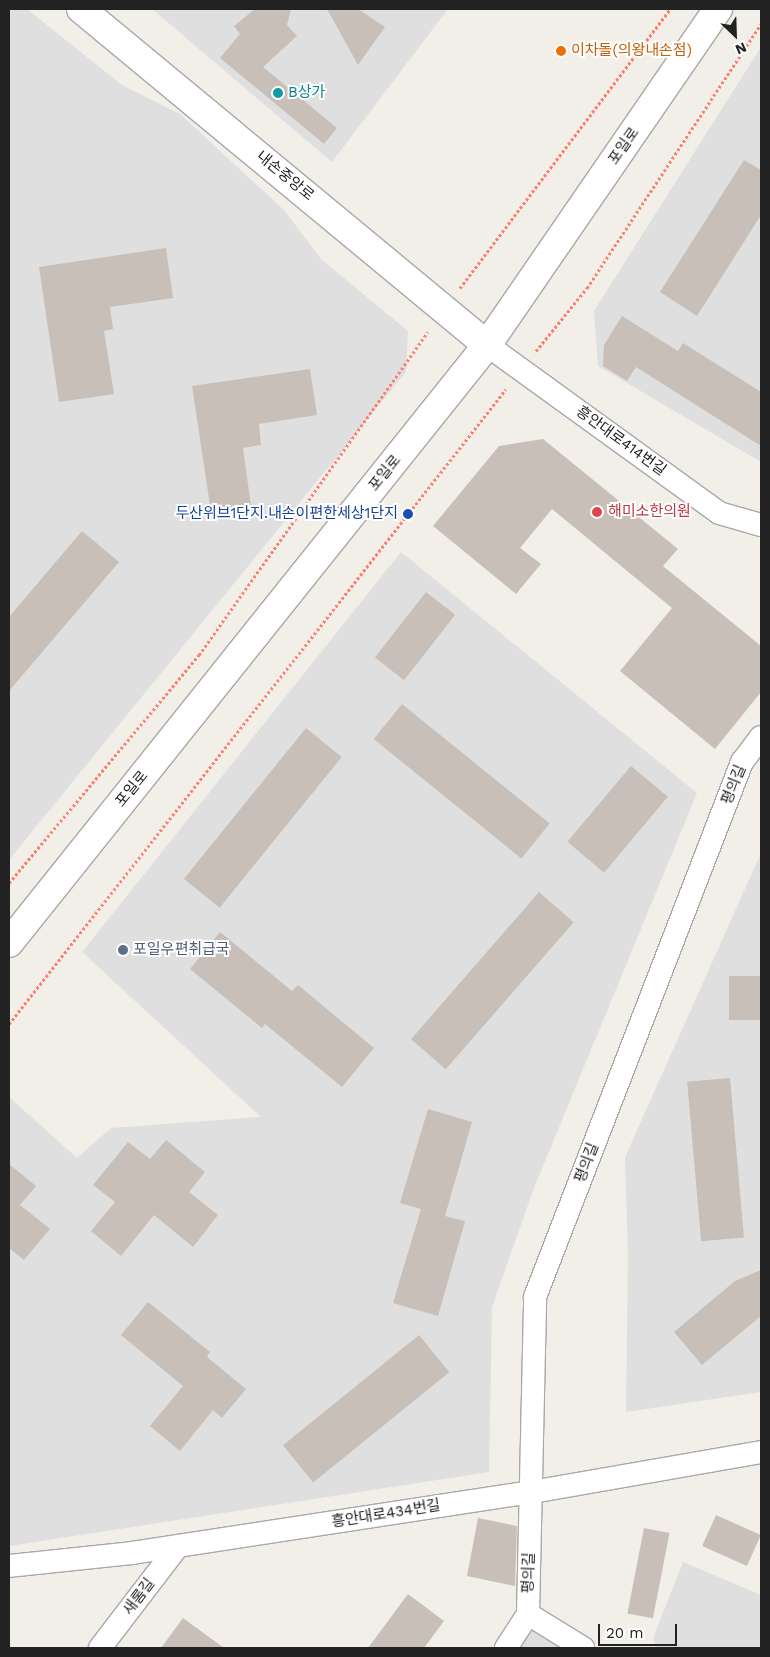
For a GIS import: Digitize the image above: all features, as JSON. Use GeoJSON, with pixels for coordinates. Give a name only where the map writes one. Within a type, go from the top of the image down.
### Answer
{"type":"FeatureCollection","features":[{"type":"Feature","properties":{"kind":"street","name":"내손중앙로"},"geometry":{"type":"LineString","coordinates":[[81,9],[445,308],[487,345]]}},
{"type":"Feature","properties":{"kind":"street","name":"포일로"},"geometry":{"type":"LineString","coordinates":[[9,943],[487,345],[718,9]]}},
{"type":"Feature","properties":{"kind":"street","name":"흥안대로414번길"},"geometry":{"type":"LineString","coordinates":[[487,345],[719,513],[761,525]]}},
{"type":"Feature","properties":{"kind":"street","name":"평의길"},"geometry":{"type":"LineString","coordinates":[[506,1648],[528,1614],[536,1297],[742,762],[761,737]]}},
{"type":"Feature","properties":{"kind":"street","name":"흥안대로434번길"},"geometry":{"type":"LineString","coordinates":[[9,1566],[178,1546],[532,1492],[761,1452]]}},
{"type":"Feature","properties":{"kind":"street","name":"새롬길"},"geometry":{"type":"LineString","coordinates":[[100,1648],[178,1546]]}},
{"type":"Feature","properties":{"kind":"street","name":"평의길"},"geometry":{"type":"LineString","coordinates":[[528,1614],[583,1648]]}},
{"type":"Feature","properties":{"kind":"path"},"geometry":{"type":"LineString","coordinates":[[9,883],[199,655],[445,308],[670,9]]}},
{"type":"Feature","properties":{"kind":"path"},"geometry":{"type":"LineString","coordinates":[[9,1024],[587,288],[761,24]]}},
{"type":"Feature","properties":{"kind":"shaded area"},"geometry":{"type":"Polygon","coordinates":[[[9,9],[27,9],[122,85],[180,114],[284,210],[322,260],[408,331],[406,372],[9,860],[9,9]]]}},
{"type":"Feature","properties":{"kind":"shaded area"},"geometry":{"type":"Polygon","coordinates":[[[152,9],[448,9],[332,162],[152,9]]]}},
{"type":"Feature","properties":{"kind":"shaded area"},"geometry":{"type":"Polygon","coordinates":[[[761,47],[761,462],[598,366],[594,311],[761,47]]]}},
{"type":"Feature","properties":{"kind":"shaded area"},"geometry":{"type":"Polygon","coordinates":[[[401,552],[697,793],[534,1188],[492,1307],[489,1472],[9,1546],[9,1097],[77,1158],[111,1128],[261,1117],[82,952],[401,552]]]}},
{"type":"Feature","properties":{"kind":"shaded area"},"geometry":{"type":"Polygon","coordinates":[[[761,853],[761,1392],[626,1412],[628,1254],[625,1157],[761,853]]]}},
{"type":"Feature","properties":{"kind":"shaded area"},"geometry":{"type":"Polygon","coordinates":[[[683,1562],[761,1595],[761,1648],[657,1648],[653,1638],[683,1562]]]}},
{"type":"Feature","properties":{"kind":"shaded area"},"geometry":{"type":"Polygon","coordinates":[[[527,1622],[565,1648],[506,1648],[527,1622]]]}},
{"type":"Feature","properties":{"kind":"building"},"geometry":{"type":"Polygon","coordinates":[[[255,9],[291,9],[287,25],[297,36],[263,67],[337,128],[324,144],[220,58],[240,34],[234,26],[255,9]]]}},
{"type":"Feature","properties":{"kind":"building"},"geometry":{"type":"Polygon","coordinates":[[[327,9],[358,9],[385,27],[358,65],[327,9]]]}},
{"type":"Feature","properties":{"kind":"building"},"geometry":{"type":"Polygon","coordinates":[[[744,160],[761,170],[761,215],[697,316],[660,292],[744,160]]]}},
{"type":"Feature","properties":{"kind":"building"},"geometry":{"type":"Polygon","coordinates":[[[166,248],[173,298],[110,307],[113,329],[104,331],[114,394],[59,402],[39,267],[166,248]]]}},
{"type":"Feature","properties":{"kind":"building"},"geometry":{"type":"Polygon","coordinates":[[[622,316],[678,351],[683,343],[761,392],[761,446],[636,367],[627,381],[603,366],[604,345],[622,316]]]}},
{"type":"Feature","properties":{"kind":"building"},"geometry":{"type":"Polygon","coordinates":[[[310,369],[317,415],[259,424],[261,445],[243,448],[251,506],[211,512],[192,386],[310,369]]]}},
{"type":"Feature","properties":{"kind":"building"},"geometry":{"type":"Polygon","coordinates":[[[543,439],[678,549],[663,566],[761,646],[761,692],[715,749],[620,671],[672,608],[552,509],[520,548],[541,564],[516,594],[433,526],[499,446],[543,439]]]}},
{"type":"Feature","properties":{"kind":"building"},"geometry":{"type":"Polygon","coordinates":[[[82,531],[119,562],[9,691],[9,617],[82,531]]]}},
{"type":"Feature","properties":{"kind":"building"},"geometry":{"type":"Polygon","coordinates":[[[426,592],[455,615],[404,680],[375,657],[426,592]]]}},
{"type":"Feature","properties":{"kind":"building"},"geometry":{"type":"Polygon","coordinates":[[[402,704],[550,824],[521,859],[374,739],[402,704]]]}},
{"type":"Feature","properties":{"kind":"building"},"geometry":{"type":"Polygon","coordinates":[[[306,728],[342,757],[220,908],[184,879],[306,728]]]}},
{"type":"Feature","properties":{"kind":"building"},"geometry":{"type":"Polygon","coordinates":[[[631,766],[668,797],[604,873],[567,842],[631,766]]]}},
{"type":"Feature","properties":{"kind":"building"},"geometry":{"type":"Polygon","coordinates":[[[539,892],[574,922],[446,1069],[411,1039],[539,892]]]}},
{"type":"Feature","properties":{"kind":"building"},"geometry":{"type":"Polygon","coordinates":[[[220,932],[292,991],[298,985],[374,1048],[342,1087],[265,1024],[262,1028],[190,969],[220,932]]]}},
{"type":"Feature","properties":{"kind":"building"},"geometry":{"type":"Polygon","coordinates":[[[729,976],[761,976],[761,1020],[729,1020],[729,976]]]}},
{"type":"Feature","properties":{"kind":"building"},"geometry":{"type":"Polygon","coordinates":[[[730,1078],[744,1237],[701,1241],[687,1082],[730,1078]]]}},
{"type":"Feature","properties":{"kind":"building"},"geometry":{"type":"Polygon","coordinates":[[[428,1109],[472,1122],[445,1216],[465,1221],[438,1316],[393,1303],[421,1209],[400,1203],[428,1109]]]}},
{"type":"Feature","properties":{"kind":"building"},"geometry":{"type":"Polygon","coordinates":[[[166,1140],[205,1172],[189,1192],[218,1215],[193,1247],[154,1215],[121,1256],[91,1231],[115,1202],[93,1185],[128,1142],[150,1159],[166,1140]]]}},
{"type":"Feature","properties":{"kind":"building"},"geometry":{"type":"Polygon","coordinates":[[[9,1164],[36,1186],[20,1205],[50,1229],[24,1260],[9,1248],[9,1164]]]}},
{"type":"Feature","properties":{"kind":"building"},"geometry":{"type":"Polygon","coordinates":[[[761,1270],[761,1316],[702,1365],[674,1332],[735,1281],[761,1270]]]}},
{"type":"Feature","properties":{"kind":"building"},"geometry":{"type":"Polygon","coordinates":[[[148,1302],[210,1352],[207,1357],[246,1389],[222,1418],[213,1410],[180,1451],[150,1426],[183,1386],[121,1335],[148,1302]]]}},
{"type":"Feature","properties":{"kind":"building"},"geometry":{"type":"Polygon","coordinates":[[[419,1335],[449,1372],[313,1482],[283,1445],[419,1335]]]}},
{"type":"Feature","properties":{"kind":"building"},"geometry":{"type":"Polygon","coordinates":[[[716,1515],[761,1535],[747,1566],[702,1546],[716,1515]]]}},
{"type":"Feature","properties":{"kind":"building"},"geometry":{"type":"Polygon","coordinates":[[[478,1518],[517,1526],[515,1586],[467,1576],[478,1518]]]}},
{"type":"Feature","properties":{"kind":"building"},"geometry":{"type":"Polygon","coordinates":[[[644,1528],[670,1533],[653,1618],[627,1613],[644,1528]]]}},
{"type":"Feature","properties":{"kind":"building"},"geometry":{"type":"Polygon","coordinates":[[[408,1594],[444,1621],[424,1648],[368,1648],[408,1594]]]}},
{"type":"Feature","properties":{"kind":"building"},"geometry":{"type":"Polygon","coordinates":[[[183,1618],[224,1648],[161,1648],[183,1618]]]}},
{"type":"Feature","properties":{"kind":"place","name":"이차돌(의왕내손점)"},"geometry":{"type":"Point","coordinates":[561,51]}},
{"type":"Feature","properties":{"kind":"place","name":"B상가"},"geometry":{"type":"Point","coordinates":[278,93]}},
{"type":"Feature","properties":{"kind":"place","name":"해미소한의원"},"geometry":{"type":"Point","coordinates":[597,512]}},
{"type":"Feature","properties":{"kind":"place","name":"두산위브1단지.내손이편한세상1단지"},"geometry":{"type":"Point","coordinates":[408,514]}},
{"type":"Feature","properties":{"kind":"place","name":"포일우편취급국"},"geometry":{"type":"Point","coordinates":[123,950]}}]}
